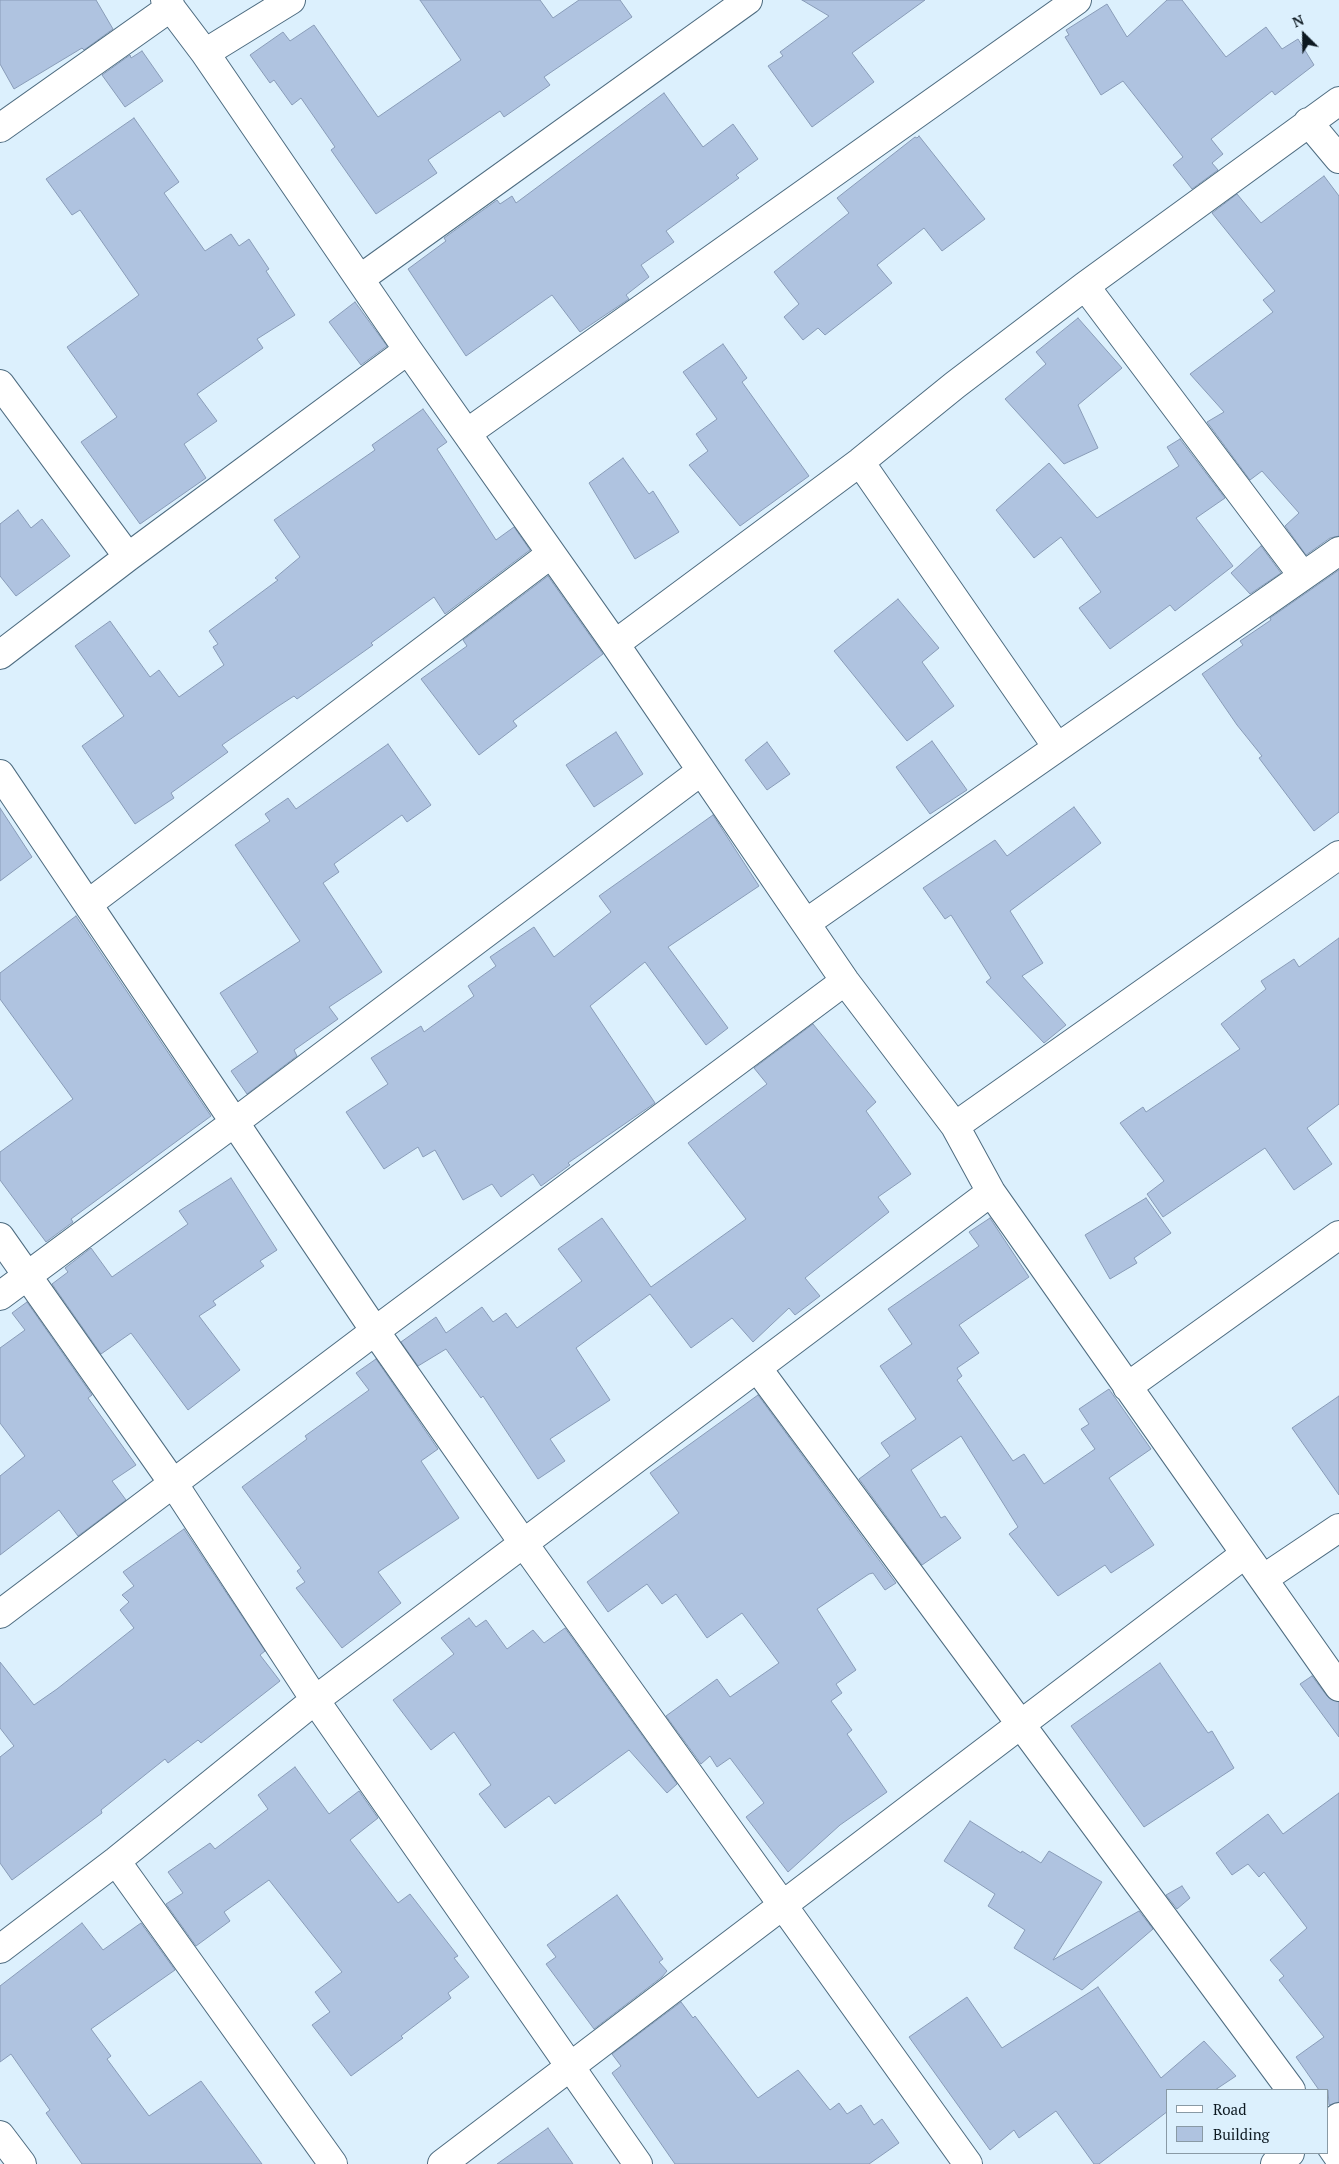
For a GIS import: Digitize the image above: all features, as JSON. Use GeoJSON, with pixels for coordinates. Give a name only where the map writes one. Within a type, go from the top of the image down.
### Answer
{"type":"FeatureCollection","features":[{"type":"Feature","properties":{"kind":"street"},"geometry":{"type":"LineString","coordinates":[[205,53],[291,0]]}},
{"type":"Feature","properties":{"kind":"street"},"geometry":{"type":"LineString","coordinates":[[361,278],[748,0]]}},
{"type":"Feature","properties":{"kind":"street"},"geometry":{"type":"LineString","coordinates":[[467,433],[1077,0]]}},
{"type":"Feature","properties":{"kind":"street"},"geometry":{"type":"LineString","coordinates":[[0,128],[168,4],[205,53],[361,278],[408,350],[615,644],[700,772],[845,981],[956,1126],[991,1192],[1339,1687]]}},
{"type":"Feature","properties":{"kind":"street"},"geometry":{"type":"LineString","coordinates":[[615,644],[860,462],[955,385],[1085,286],[1339,101]]}},
{"type":"Feature","properties":{"kind":"street"},"geometry":{"type":"LineString","coordinates":[[1308,122],[1339,159]]}},
{"type":"Feature","properties":{"kind":"street"},"geometry":{"type":"LineString","coordinates":[[1085,286],[1303,576]]}},
{"type":"Feature","properties":{"kind":"street"},"geometry":{"type":"LineString","coordinates":[[0,655],[128,556],[408,350]]}},
{"type":"Feature","properties":{"kind":"street"},"geometry":{"type":"LineString","coordinates":[[0,384],[128,556]]}},
{"type":"Feature","properties":{"kind":"street"},"geometry":{"type":"LineString","coordinates":[[860,462],[1057,747]]}},
{"type":"Feature","properties":{"kind":"street"},"geometry":{"type":"LineString","coordinates":[[806,923],[1339,551]]}},
{"type":"Feature","properties":{"kind":"street"},"geometry":{"type":"LineString","coordinates":[[88,904],[551,554]]}},
{"type":"Feature","properties":{"kind":"street"},"geometry":{"type":"LineString","coordinates":[[0,1296],[235,1122],[700,772]]}},
{"type":"Feature","properties":{"kind":"street"},"geometry":{"type":"LineString","coordinates":[[0,774],[375,1331],[524,1544],[968,2164]]}},
{"type":"Feature","properties":{"kind":"street"},"geometry":{"type":"LineString","coordinates":[[956,1126],[1339,855]]}},
{"type":"Feature","properties":{"kind":"street"},"geometry":{"type":"LineString","coordinates":[[0,1614],[375,1331],[845,981]]}},
{"type":"Feature","properties":{"kind":"street"},"geometry":{"type":"LineString","coordinates":[[0,1949],[116,1862],[315,1700],[758,1369],[991,1192]]}},
{"type":"Feature","properties":{"kind":"street"},"geometry":{"type":"LineString","coordinates":[[1127,1387],[1339,1235]]}},
{"type":"Feature","properties":{"kind":"street"},"geometry":{"type":"LineString","coordinates":[[0,1237],[173,1483],[315,1700],[638,2164]]}},
{"type":"Feature","properties":{"kind":"street"},"geometry":{"type":"LineString","coordinates":[[758,1369],[1290,2089]]}},
{"type":"Feature","properties":{"kind":"street"},"geometry":{"type":"LineString","coordinates":[[1264,1579],[1339,1528]]}},
{"type":"Feature","properties":{"kind":"street"},"geometry":{"type":"LineString","coordinates":[[442,2164],[1020,1723],[1245,1554]]}},
{"type":"Feature","properties":{"kind":"street"},"geometry":{"type":"LineString","coordinates":[[116,1862],[333,2164]]}},
{"type":"Feature","properties":{"kind":"street"},"geometry":{"type":"LineString","coordinates":[[0,2135],[22,2164]]}},
{"type":"Feature","properties":{"kind":"street"},"geometry":{"type":"LineString","coordinates":[[1329,2143],[1339,2158]]}},
{"type":"Feature","properties":{"kind":"street"},"geometry":{"type":"LineString","coordinates":[[1275,2164],[1289,2154]]}},
{"type":"Feature","properties":{"kind":"building"},"geometry":{"type":"Polygon","coordinates":[[[0,0],[96,0],[113,29],[84,50],[82,48],[14,89],[0,64],[0,0]]]}},
{"type":"Feature","properties":{"kind":"building"},"geometry":{"type":"Polygon","coordinates":[[[420,0],[540,0],[553,18],[579,0],[620,0],[632,17],[544,77],[550,85],[504,117],[500,111],[428,160],[437,173],[376,214],[331,150],[335,147],[301,98],[292,105],[274,80],[270,83],[250,55],[283,32],[290,41],[314,25],[378,117],[461,60],[420,0]]]}},
{"type":"Feature","properties":{"kind":"building"},"geometry":{"type":"Polygon","coordinates":[[[802,0],[925,0],[852,53],[874,82],[812,127],[768,66],[783,56],[780,52],[829,16],[802,0]]]}},
{"type":"Feature","properties":{"kind":"building"},"geometry":{"type":"Polygon","coordinates":[[[1167,0],[1182,0],[1226,57],[1266,27],[1282,49],[1298,39],[1314,65],[1275,95],[1272,91],[1211,139],[1223,154],[1212,163],[1218,170],[1192,189],[1173,165],[1183,157],[1123,81],[1101,95],[1065,37],[1069,35],[1066,30],[1107,4],[1127,37],[1167,0]]]}},
{"type":"Feature","properties":{"kind":"building"},"geometry":{"type":"Polygon","coordinates":[[[142,51],[163,81],[125,107],[102,75],[130,55],[131,58],[142,51]]]}},
{"type":"Feature","properties":{"kind":"building"},"geometry":{"type":"Polygon","coordinates":[[[664,93],[703,147],[733,124],[758,159],[736,175],[739,178],[666,231],[674,242],[641,265],[649,277],[626,295],[629,299],[580,332],[552,295],[466,356],[408,269],[446,241],[444,238],[497,200],[500,204],[512,196],[516,203],[664,93]]]}},
{"type":"Feature","properties":{"kind":"building"},"geometry":{"type":"Polygon","coordinates":[[[134,118],[179,182],[164,193],[205,251],[231,234],[239,246],[249,239],[269,269],[266,271],[295,315],[257,339],[263,348],[197,394],[217,421],[184,444],[206,478],[140,524],[81,442],[117,417],[67,347],[139,295],[80,210],[72,215],[46,179],[134,118]]]}},
{"type":"Feature","properties":{"kind":"building"},"geometry":{"type":"Polygon","coordinates":[[[919,136],[985,219],[942,251],[924,228],[877,265],[892,283],[825,335],[818,328],[803,340],[784,317],[799,304],[774,272],[849,213],[837,198],[915,137],[919,136]]]}},
{"type":"Feature","properties":{"kind":"building"},"geometry":{"type":"Polygon","coordinates":[[[1324,176],[1339,196],[1339,536],[1330,538],[1306,555],[1285,526],[1299,513],[1262,471],[1250,480],[1207,422],[1224,412],[1190,374],[1273,312],[1263,300],[1275,291],[1212,213],[1237,194],[1261,223],[1324,176]]]}},
{"type":"Feature","properties":{"kind":"building"},"geometry":{"type":"Polygon","coordinates":[[[355,302],[387,346],[361,365],[329,322],[355,302]]]}},
{"type":"Feature","properties":{"kind":"building"},"geometry":{"type":"Polygon","coordinates":[[[1078,318],[1122,368],[1078,405],[1098,448],[1064,464],[1005,399],[1046,364],[1036,352],[1078,318]]]}},
{"type":"Feature","properties":{"kind":"building"},"geometry":{"type":"Polygon","coordinates":[[[723,344],[747,378],[742,382],[809,476],[740,526],[689,465],[708,451],[696,434],[717,419],[683,372],[723,344]]]}},
{"type":"Feature","properties":{"kind":"building"},"geometry":{"type":"Polygon","coordinates":[[[423,409],[447,442],[437,449],[496,540],[514,527],[530,550],[445,614],[434,597],[371,643],[373,645],[297,699],[294,696],[222,745],[228,752],[171,793],[174,798],[135,824],[82,746],[124,716],[75,646],[110,621],[150,677],[159,670],[179,697],[224,665],[213,647],[218,644],[209,631],[278,580],[275,578],[300,557],[274,520],[375,450],[372,445],[423,409]]]}},
{"type":"Feature","properties":{"kind":"building"},"geometry":{"type":"Polygon","coordinates":[[[1180,439],[1225,498],[1196,518],[1233,566],[1175,611],[1170,605],[1110,649],[1079,608],[1101,592],[1061,537],[1034,558],[996,510],[1049,463],[1097,518],[1179,466],[1167,447],[1180,439]]]}},
{"type":"Feature","properties":{"kind":"building"},"geometry":{"type":"Polygon","coordinates":[[[623,458],[649,494],[653,491],[679,532],[635,559],[589,483],[623,458]]]}},
{"type":"Feature","properties":{"kind":"building"},"geometry":{"type":"Polygon","coordinates":[[[18,510],[31,528],[42,519],[70,556],[16,596],[0,576],[0,524],[18,510]]]}},
{"type":"Feature","properties":{"kind":"building"},"geometry":{"type":"Polygon","coordinates":[[[1261,546],[1281,573],[1250,594],[1231,573],[1261,546]]]}},
{"type":"Feature","properties":{"kind":"building"},"geometry":{"type":"Polygon","coordinates":[[[1339,570],[1339,812],[1314,831],[1259,758],[1262,756],[1237,725],[1202,674],[1243,645],[1240,641],[1271,620],[1270,618],[1339,570]]]}},
{"type":"Feature","properties":{"kind":"building"},"geometry":{"type":"Polygon","coordinates":[[[548,576],[603,654],[513,721],[517,726],[479,755],[421,679],[467,646],[463,640],[548,576]]]}},
{"type":"Feature","properties":{"kind":"building"},"geometry":{"type":"Polygon","coordinates":[[[898,599],[939,648],[922,662],[954,706],[907,741],[834,651],[898,599]]]}},
{"type":"Feature","properties":{"kind":"building"},"geometry":{"type":"Polygon","coordinates":[[[616,732],[643,774],[594,807],[566,765],[616,732]]]}},
{"type":"Feature","properties":{"kind":"building"},"geometry":{"type":"Polygon","coordinates":[[[932,741],[967,790],[930,814],[896,767],[932,741]]]}},
{"type":"Feature","properties":{"kind":"building"},"geometry":{"type":"Polygon","coordinates":[[[767,742],[790,774],[767,790],[745,760],[767,742]]]}},
{"type":"Feature","properties":{"kind":"building"},"geometry":{"type":"Polygon","coordinates":[[[388,744],[431,805],[407,822],[402,815],[334,864],[339,872],[323,883],[382,972],[329,1007],[338,1019],[294,1050],[297,1056],[247,1094],[231,1071],[258,1052],[220,993],[300,941],[235,845],[270,821],[265,814],[288,798],[296,809],[388,744]]]}},
{"type":"Feature","properties":{"kind":"building"},"geometry":{"type":"Polygon","coordinates":[[[1074,807],[1101,843],[1010,911],[1043,963],[1022,976],[1066,1025],[1044,1043],[986,982],[991,978],[951,915],[945,919],[923,888],[995,840],[1007,856],[1074,807]]]}},
{"type":"Feature","properties":{"kind":"building"},"geometry":{"type":"Polygon","coordinates":[[[0,808],[32,857],[0,881],[0,808]]]}},
{"type":"Feature","properties":{"kind":"building"},"geometry":{"type":"Polygon","coordinates":[[[713,815],[759,886],[668,947],[728,1028],[706,1045],[645,962],[590,1006],[655,1103],[568,1163],[570,1165],[541,1186],[533,1174],[501,1197],[492,1184],[463,1200],[435,1150],[423,1157],[418,1147],[384,1169],[346,1112],[388,1084],[371,1058],[421,1026],[424,1032],[474,996],[468,986],[496,966],[490,957],[534,927],[554,957],[611,912],[599,896],[713,815]]]}},
{"type":"Feature","properties":{"kind":"building"},"geometry":{"type":"Polygon","coordinates":[[[76,916],[211,1116],[71,1219],[73,1222],[46,1242],[0,1180],[0,1152],[73,1099],[0,999],[0,973],[76,916]]]}},
{"type":"Feature","properties":{"kind":"building"},"geometry":{"type":"Polygon","coordinates":[[[1339,938],[1339,1104],[1307,1128],[1332,1164],[1294,1190],[1265,1148],[1163,1217],[1147,1194],[1164,1181],[1120,1123],[1143,1107],[1146,1112],[1240,1049],[1221,1024],[1266,989],[1261,981],[1294,959],[1299,967],[1339,938]]]}},
{"type":"Feature","properties":{"kind":"building"},"geometry":{"type":"Polygon","coordinates":[[[813,1024],[876,1102],[866,1111],[911,1174],[878,1197],[889,1212],[805,1278],[820,1296],[795,1315],[789,1308],[753,1342],[732,1318],[691,1348],[650,1294],[576,1348],[610,1400],[550,1439],[565,1461],[538,1479],[483,1396],[481,1398],[446,1349],[418,1366],[401,1342],[436,1317],[446,1333],[482,1307],[493,1322],[506,1313],[517,1328],[582,1281],[558,1249],[602,1218],[651,1287],[746,1219],[688,1143],[767,1084],[754,1068],[813,1024]]]}},
{"type":"Feature","properties":{"kind":"building"},"geometry":{"type":"Polygon","coordinates":[[[231,1178],[277,1250],[260,1261],[264,1266],[213,1301],[216,1305],[199,1316],[240,1370],[188,1410],[131,1333],[101,1354],[52,1284],[68,1272],[65,1268],[91,1248],[112,1277],[188,1224],[179,1211],[231,1178]]]}},
{"type":"Feature","properties":{"kind":"building"},"geometry":{"type":"Polygon","coordinates":[[[1146,1198],[1171,1233],[1134,1258],[1137,1263],[1110,1279],[1085,1235],[1146,1198]]]}},
{"type":"Feature","properties":{"kind":"building"},"geometry":{"type":"Polygon","coordinates":[[[990,1218],[1029,1277],[959,1325],[979,1353],[957,1368],[962,1376],[957,1380],[1013,1461],[1024,1454],[1044,1484],[1095,1449],[1081,1429],[1089,1424],[1079,1409],[1109,1389],[1151,1449],[1109,1478],[1154,1545],[1111,1573],[1105,1565],[1058,1596],[1009,1534],[1018,1527],[961,1436],[911,1470],[941,1518],[945,1516],[961,1538],[922,1565],[859,1479],[890,1456],[881,1443],[916,1419],[880,1366],[912,1344],[888,1309],[979,1246],[969,1232],[990,1218]]]}},
{"type":"Feature","properties":{"kind":"building"},"geometry":{"type":"Polygon","coordinates":[[[27,1302],[92,1395],[88,1398],[136,1465],[112,1481],[126,1500],[78,1536],[59,1510],[0,1555],[0,1476],[25,1456],[0,1423],[0,1348],[25,1330],[12,1313],[27,1302]]]}},
{"type":"Feature","properties":{"kind":"building"},"geometry":{"type":"Polygon","coordinates":[[[376,1359],[438,1449],[421,1461],[459,1518],[378,1572],[401,1603],[342,1648],[296,1588],[305,1582],[297,1571],[301,1568],[242,1487],[307,1439],[305,1436],[369,1390],[356,1373],[376,1359]]]}},
{"type":"Feature","properties":{"kind":"building"},"geometry":{"type":"Polygon","coordinates":[[[758,1395],[896,1583],[885,1590],[873,1573],[869,1574],[817,1609],[856,1670],[836,1684],[842,1693],[831,1701],[852,1730],[847,1734],[887,1792],[840,1825],[788,1872],[746,1817],[764,1803],[730,1758],[717,1767],[710,1756],[701,1764],[666,1716],[717,1679],[730,1697],[779,1663],[742,1613],[707,1638],[676,1594],[662,1604],[647,1584],[608,1612],[587,1582],[679,1513],[650,1473],[758,1395]]]}},
{"type":"Feature","properties":{"kind":"building"},"geometry":{"type":"Polygon","coordinates":[[[1339,1396],[1339,1495],[1292,1428],[1339,1396]]]}},
{"type":"Feature","properties":{"kind":"building"},"geometry":{"type":"Polygon","coordinates":[[[184,1529],[265,1651],[260,1655],[280,1681],[201,1743],[198,1740],[168,1763],[165,1759],[101,1810],[102,1813],[12,1880],[0,1863],[0,1757],[14,1746],[0,1728],[0,1662],[34,1705],[57,1689],[134,1628],[120,1610],[129,1602],[122,1595],[134,1586],[123,1572],[184,1529]]]}},
{"type":"Feature","properties":{"kind":"building"},"geometry":{"type":"Polygon","coordinates":[[[469,1618],[476,1627],[486,1620],[507,1649],[533,1630],[544,1643],[565,1628],[677,1784],[667,1793],[629,1750],[555,1804],[549,1796],[505,1828],[479,1794],[491,1785],[454,1732],[431,1750],[393,1700],[454,1654],[441,1638],[469,1618]]]}},
{"type":"Feature","properties":{"kind":"building"},"geometry":{"type":"Polygon","coordinates":[[[1160,1663],[1208,1733],[1212,1731],[1234,1768],[1144,1827],[1071,1726],[1160,1663]]]}},
{"type":"Feature","properties":{"kind":"building"},"geometry":{"type":"Polygon","coordinates":[[[1312,1676],[1327,1696],[1339,1702],[1339,1737],[1300,1684],[1312,1676]]]}},
{"type":"Feature","properties":{"kind":"building"},"geometry":{"type":"Polygon","coordinates":[[[295,1767],[329,1814],[359,1791],[378,1818],[350,1840],[398,1903],[410,1894],[458,1956],[454,1958],[469,1977],[448,1993],[451,1998],[401,2036],[403,2038],[351,2076],[312,2025],[330,2012],[315,1992],[342,1972],[269,1880],[224,1912],[230,1921],[196,1946],[166,1904],[183,1893],[168,1872],[210,1843],[215,1849],[268,1809],[258,1795],[295,1767]]]}},
{"type":"Feature","properties":{"kind":"building"},"geometry":{"type":"Polygon","coordinates":[[[1339,1793],[1339,2102],[1329,2105],[1329,2089],[1318,2089],[1296,2057],[1324,2037],[1279,1980],[1284,1976],[1270,1960],[1307,1928],[1264,1872],[1259,1877],[1248,1864],[1232,1875],[1216,1853],[1268,1814],[1283,1834],[1339,1793]]]}},
{"type":"Feature","properties":{"kind":"building"},"geometry":{"type":"Polygon","coordinates":[[[970,1821],[1021,1853],[1022,1851],[1041,1863],[1049,1851],[1102,1882],[1053,1960],[1139,1911],[1153,1929],[1082,1990],[1014,1948],[1025,1930],[988,1906],[995,1894],[944,1861],[970,1821]]]}},
{"type":"Feature","properties":{"kind":"building"},"geometry":{"type":"Polygon","coordinates":[[[1182,1886],[1190,1898],[1177,1909],[1166,1895],[1182,1886]]]}},
{"type":"Feature","properties":{"kind":"building"},"geometry":{"type":"Polygon","coordinates":[[[617,1895],[663,1959],[659,1962],[667,1971],[662,1977],[594,2029],[546,1964],[556,1957],[547,1945],[617,1895]]]}},
{"type":"Feature","properties":{"kind":"building"},"geometry":{"type":"Polygon","coordinates":[[[82,1923],[103,1950],[141,1923],[175,1970],[91,2029],[111,2056],[107,2059],[149,2116],[201,2081],[262,2164],[82,2164],[46,2113],[50,2110],[11,2054],[0,2062],[0,1986],[82,1923]]]}},
{"type":"Feature","properties":{"kind":"building"},"geometry":{"type":"Polygon","coordinates":[[[1098,1987],[1161,2078],[1204,2041],[1236,2076],[1216,2089],[1166,2089],[1166,2113],[1099,2164],[1094,2164],[1056,2111],[1019,2138],[1014,2130],[990,2150],[909,2037],[967,1997],[1002,2048],[1098,1987]]]}},
{"type":"Feature","properties":{"kind":"building"},"geometry":{"type":"Polygon","coordinates":[[[681,2002],[693,2018],[695,2016],[758,2098],[798,2070],[830,2110],[839,2103],[847,2114],[861,2105],[874,2125],[882,2119],[899,2143],[869,2164],[675,2164],[612,2073],[621,2066],[612,2054],[681,2002]]]}},
{"type":"Feature","properties":{"kind":"building"},"geometry":{"type":"Polygon","coordinates":[[[548,2128],[573,2164],[497,2164],[548,2128]]]}}]}
